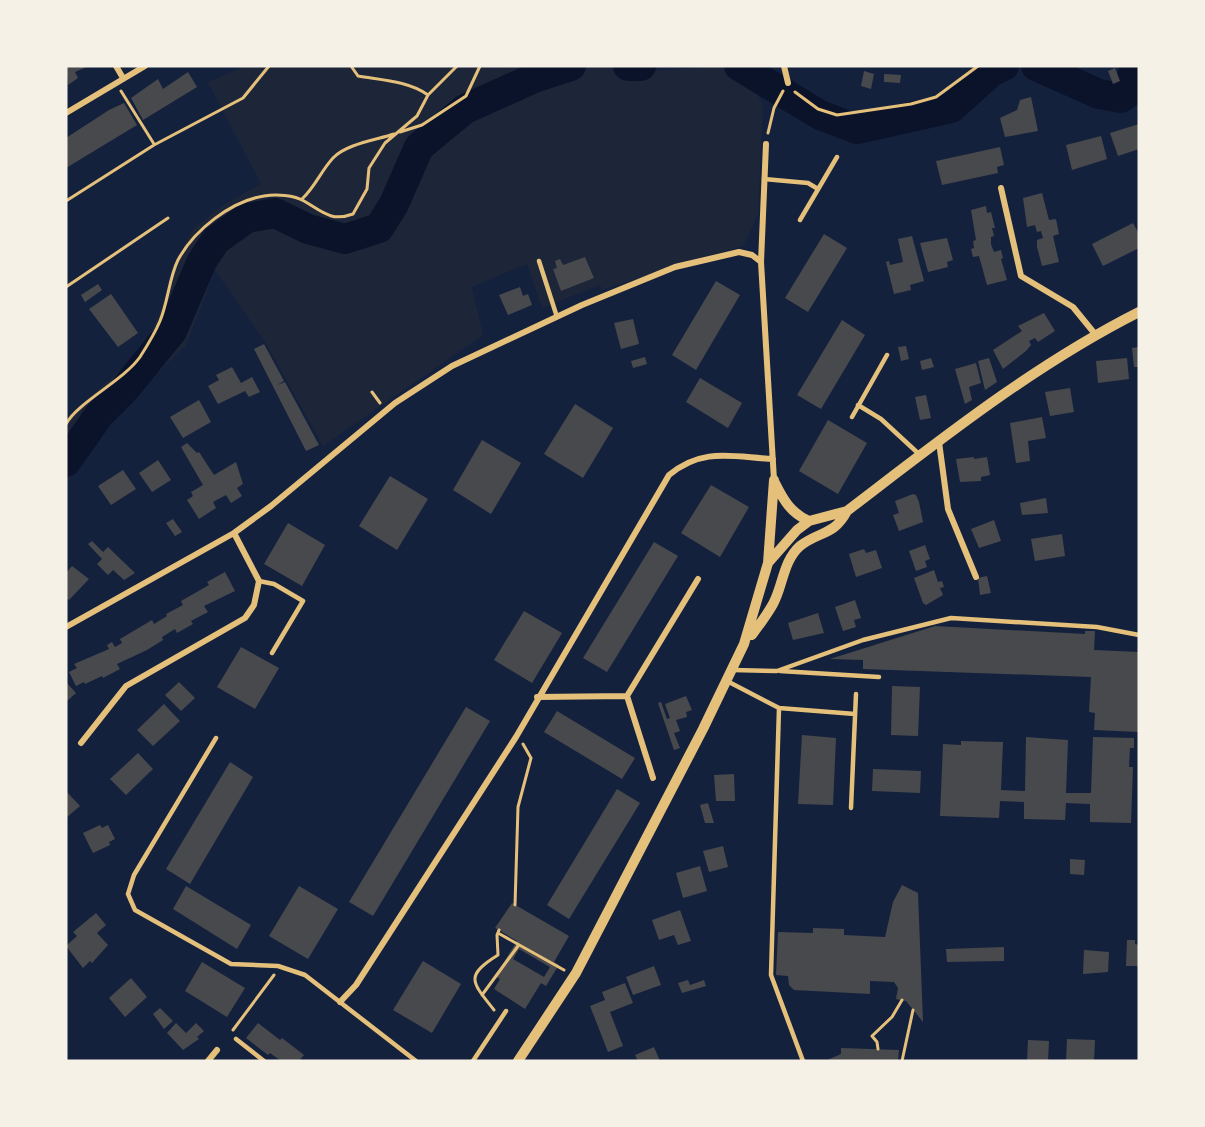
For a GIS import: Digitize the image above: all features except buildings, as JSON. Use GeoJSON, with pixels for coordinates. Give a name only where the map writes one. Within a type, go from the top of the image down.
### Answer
{"type":"FeatureCollection","features":[{"type":"Feature","properties":{"kind":"street"},"geometry":{"type":"LineString","coordinates":[[116,66],[123,78]]}},
{"type":"Feature","properties":{"kind":"street"},"geometry":{"type":"LineString","coordinates":[[66,113],[145,66]]}},
{"type":"Feature","properties":{"kind":"street"},"geometry":{"type":"LineString","coordinates":[[784,66],[787,84]]}},
{"type":"Feature","properties":{"kind":"street"},"geometry":{"type":"LineString","coordinates":[[518,1061],[575,975],[733,670],[744,644],[768,563],[774,480],[761,262],[766,144]]}},
{"type":"Feature","properties":{"kind":"street"},"geometry":{"type":"LineString","coordinates":[[1001,188],[1021,276],[1072,307],[1095,334]]}},
{"type":"Feature","properties":{"kind":"street"},"geometry":{"type":"LineString","coordinates":[[66,627],[234,534],[395,403],[452,366],[557,316],[675,267],[740,252],[752,255],[761,262]]}},
{"type":"Feature","properties":{"kind":"street"},"geometry":{"type":"LineString","coordinates":[[744,644],[773,604],[793,555],[808,542],[833,530],[847,511],[920,455],[1039,370],[1095,334],[1139,312]]}},
{"type":"Feature","properties":{"kind":"street"},"geometry":{"type":"LineString","coordinates":[[939,442],[948,510],[975,577]]}},
{"type":"Feature","properties":{"kind":"street"},"geometry":{"type":"LineString","coordinates":[[340,1002],[356,985],[516,737],[537,697],[669,475],[682,464],[704,455],[773,459]]}},
{"type":"Feature","properties":{"kind":"street"},"geometry":{"type":"LineString","coordinates":[[774,480],[790,509],[796,516],[809,521]]}},
{"type":"Feature","properties":{"kind":"street"},"geometry":{"type":"LineString","coordinates":[[768,563],[790,537],[809,521],[847,511]]}},
{"type":"Feature","properties":{"kind":"street"},"geometry":{"type":"LineString","coordinates":[[772,520],[776,527],[790,537],[808,542]]}},
{"type":"Feature","properties":{"kind":"street"},"geometry":{"type":"LineString","coordinates":[[81,743],[126,686],[245,618],[254,605],[259,581],[234,534]]}},
{"type":"Feature","properties":{"kind":"street"},"geometry":{"type":"LineString","coordinates":[[653,778],[627,696],[698,579]]}},
{"type":"Feature","properties":{"kind":"street"},"geometry":{"type":"LineString","coordinates":[[537,697],[627,696]]}},
{"type":"Feature","properties":{"kind":"street"},"geometry":{"type":"LineString","coordinates":[[208,1061],[217,1050]]}},
{"type":"Feature","properties":{"kind":"lane"},"geometry":{"type":"LineString","coordinates":[[800,220],[837,157]]}},
{"type":"Feature","properties":{"kind":"lane"},"geometry":{"type":"LineString","coordinates":[[764,179],[808,183],[818,189]]}},
{"type":"Feature","properties":{"kind":"lane"},"geometry":{"type":"LineString","coordinates":[[539,261],[557,316]]}},
{"type":"Feature","properties":{"kind":"lane"},"geometry":{"type":"LineString","coordinates":[[852,417],[887,355]]}},
{"type":"Feature","properties":{"kind":"lane"},"geometry":{"type":"LineString","coordinates":[[858,405],[881,419],[920,455]]}},
{"type":"Feature","properties":{"kind":"lane"},"geometry":{"type":"LineString","coordinates":[[259,581],[274,584],[303,601],[272,653]]}},
{"type":"Feature","properties":{"kind":"lane"},"geometry":{"type":"LineString","coordinates":[[777,671],[862,640],[951,618],[1097,627],[1139,635]]}},
{"type":"Feature","properties":{"kind":"lane"},"geometry":{"type":"LineString","coordinates":[[733,670],[879,677]]}},
{"type":"Feature","properties":{"kind":"lane"},"geometry":{"type":"LineString","coordinates":[[727,681],[779,708],[855,714]]}},
{"type":"Feature","properties":{"kind":"lane"},"geometry":{"type":"LineString","coordinates":[[851,808],[856,694]]}},
{"type":"Feature","properties":{"kind":"lane"},"geometry":{"type":"LineString","coordinates":[[779,708],[771,975],[803,1061]]}},
{"type":"Feature","properties":{"kind":"lane"},"geometry":{"type":"LineString","coordinates":[[216,738],[134,875],[128,894],[135,910],[231,964],[281,967],[305,975],[416,1061]]}},
{"type":"Feature","properties":{"kind":"lane"},"geometry":{"type":"LineString","coordinates":[[473,1061],[506,1011]]}},
{"type":"Feature","properties":{"kind":"lane"},"geometry":{"type":"LineString","coordinates":[[236,1039],[264,1061]]}},
{"type":"Feature","properties":{"kind":"path"},"geometry":{"type":"LineString","coordinates":[[66,201],[154,144],[243,98],[269,66]]}},
{"type":"Feature","properties":{"kind":"path"},"geometry":{"type":"LineString","coordinates":[[351,66],[358,76],[390,81],[421,90],[428,95]]}},
{"type":"Feature","properties":{"kind":"path"},"geometry":{"type":"LineString","coordinates":[[66,424],[127,372],[140,357],[160,321],[178,260],[194,238],[227,209],[262,196],[276,195],[302,199],[323,214],[335,219],[353,213],[367,189],[369,168],[385,143],[417,116],[428,95],[457,66]]}},
{"type":"Feature","properties":{"kind":"path"},"geometry":{"type":"LineString","coordinates":[[302,199],[314,187],[333,158],[341,152],[422,125],[466,96],[480,66]]}},
{"type":"Feature","properties":{"kind":"path"},"geometry":{"type":"LineString","coordinates":[[766,144],[774,108],[787,84],[799,96],[818,109],[837,115],[911,104],[936,96],[978,66]]}},
{"type":"Feature","properties":{"kind":"path"},"geometry":{"type":"LineString","coordinates":[[115,82],[154,144]]}},
{"type":"Feature","properties":{"kind":"path"},"geometry":{"type":"LineString","coordinates":[[66,287],[168,218]]}},
{"type":"Feature","properties":{"kind":"path"},"geometry":{"type":"LineString","coordinates":[[515,904],[518,807],[531,758],[528,748],[516,737]]}},
{"type":"Feature","properties":{"kind":"path"},"geometry":{"type":"LineString","coordinates":[[501,1018],[482,995],[473,979],[476,970],[498,955],[499,931],[519,946],[575,975]]}},
{"type":"Feature","properties":{"kind":"path"},"geometry":{"type":"LineString","coordinates":[[482,995],[519,946]]}},
{"type":"Feature","properties":{"kind":"path"},"geometry":{"type":"LineString","coordinates":[[217,1050],[281,967]]}},
{"type":"Feature","properties":{"kind":"path"},"geometry":{"type":"LineString","coordinates":[[878,1049],[878,1042],[872,1036],[892,1017],[902,1000]]}},
{"type":"Feature","properties":{"kind":"path"},"geometry":{"type":"LineString","coordinates":[[902,1061],[900,1052],[913,1010]]}},
{"type":"Feature","properties":{"kind":"shaded area"},"geometry":{"type":"Polygon","coordinates":[[[245,66],[612,66],[636,72],[727,66],[752,80],[763,106],[758,215],[743,246],[602,290],[600,285],[542,308],[527,264],[472,287],[483,335],[323,446],[265,342],[215,270],[186,345],[132,398],[96,426],[66,484],[66,418],[140,353],[156,322],[191,231],[223,205],[261,184],[208,82],[245,66]]]}},
{"type":"Feature","properties":{"kind":"waterway"},"geometry":{"type":"LineString","coordinates":[[66,462],[99,415],[124,390],[172,331],[202,261],[216,240],[247,218],[275,213],[308,229],[345,239],[379,228],[394,204],[419,147],[465,109],[534,78],[571,66]]}},
{"type":"Feature","properties":{"kind":"waterway"},"geometry":{"type":"LineString","coordinates":[[628,66],[641,66]]}},
{"type":"Feature","properties":{"kind":"waterway"},"geometry":{"type":"LineString","coordinates":[[739,66],[820,115],[857,129],[951,108],[991,72],[1004,66]]}},
{"type":"Feature","properties":{"kind":"waterway"},"geometry":{"type":"LineString","coordinates":[[1036,66],[1099,94],[1121,98],[1128,93],[1135,66]]}}]}
